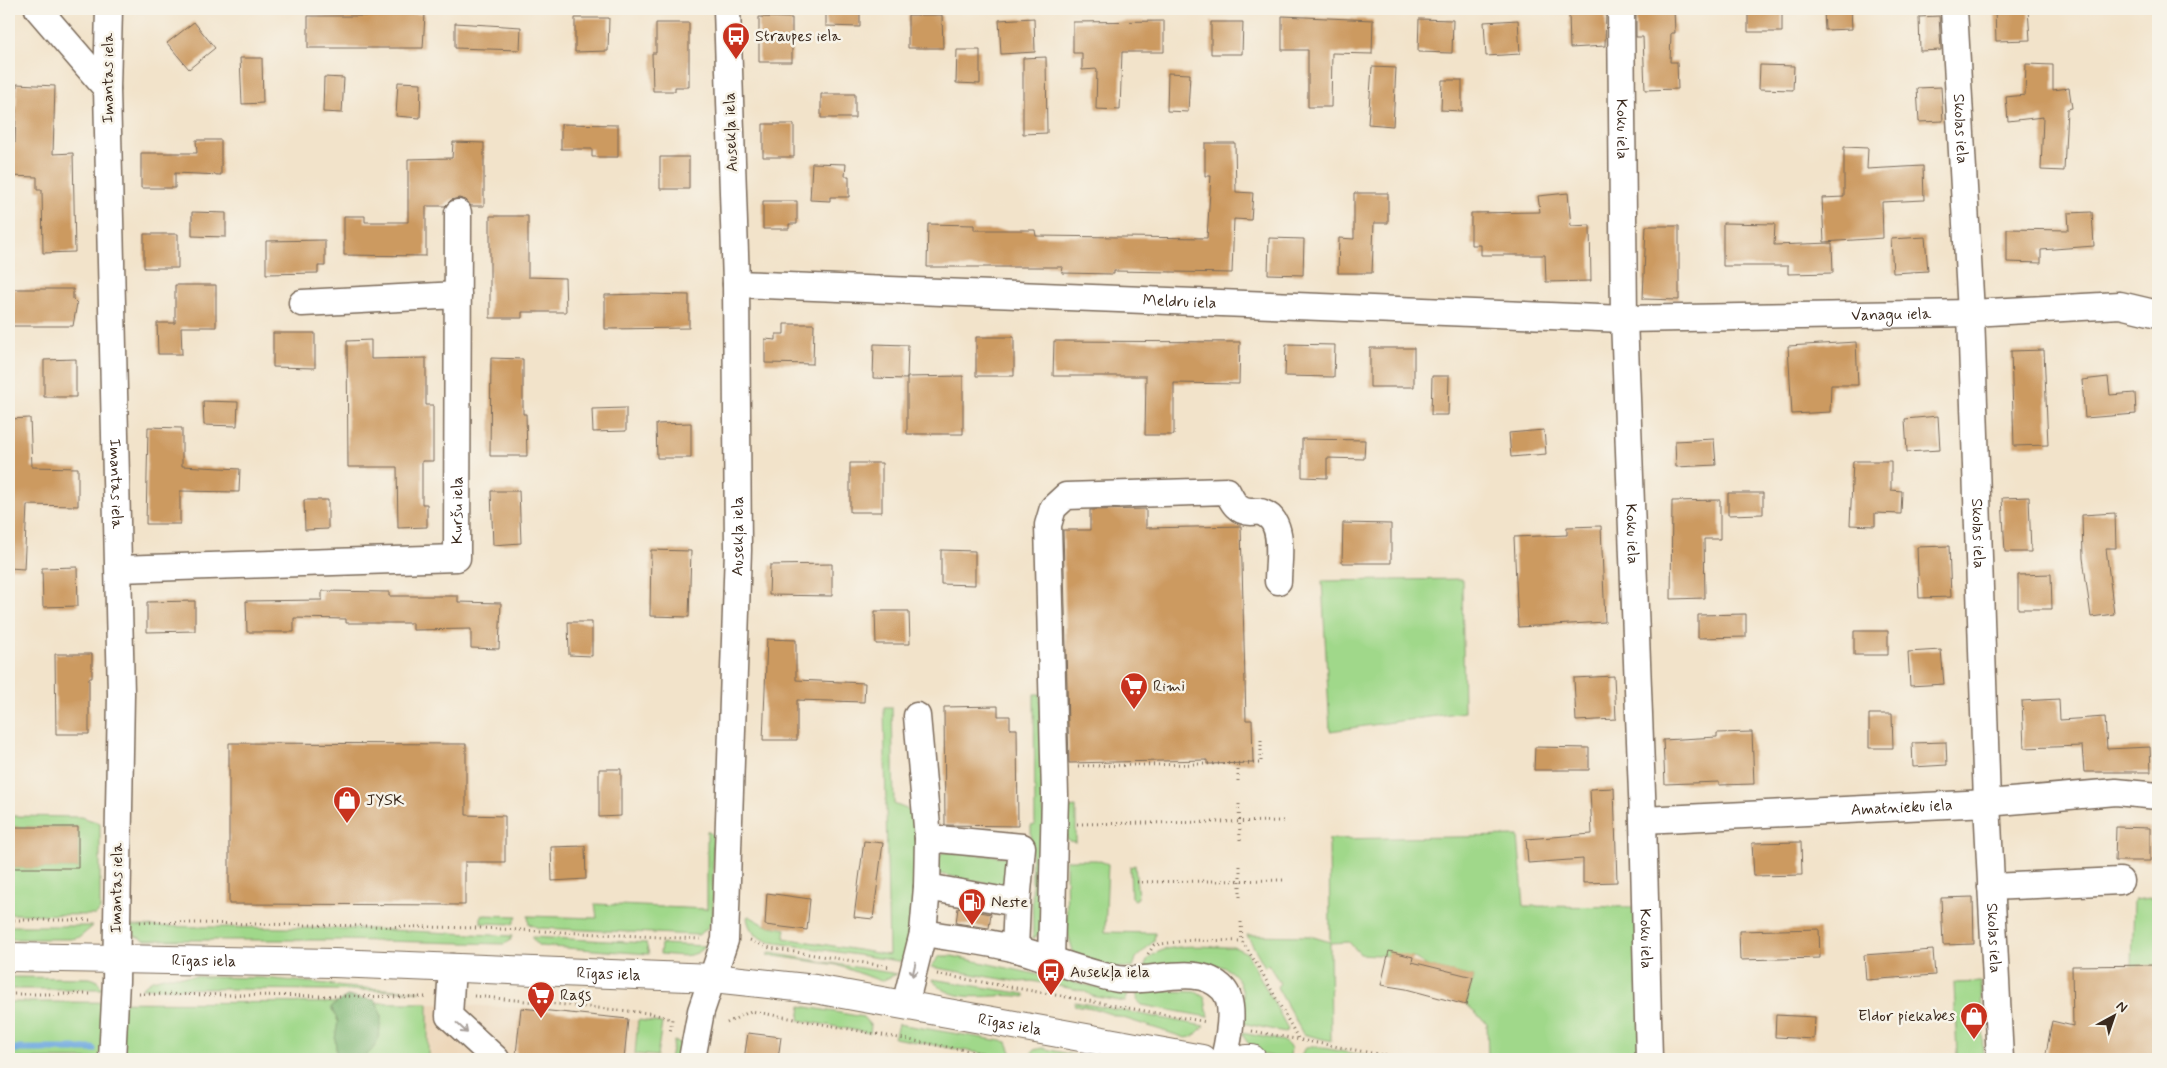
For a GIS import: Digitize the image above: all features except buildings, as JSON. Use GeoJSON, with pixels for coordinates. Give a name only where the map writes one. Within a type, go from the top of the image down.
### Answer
{"type":"FeatureCollection","features":[{"type":"Feature","properties":{"kind":"main road","name":"Rīgas iela"},"geometry":{"type":"LineString","coordinates":[[9,957],[452,967],[713,978],[815,989],[905,1005],[1146,1054],[1202,1059]]}},
{"type":"Feature","properties":{"kind":"main road"},"geometry":{"type":"LineString","coordinates":[[1246,1059],[1252,1059]]}},
{"type":"Feature","properties":{"kind":"street"},"geometry":{"type":"LineString","coordinates":[[38,9],[107,89]]}},
{"type":"Feature","properties":{"kind":"street","name":"Imantas iela"},"geometry":{"type":"LineString","coordinates":[[109,9],[107,89],[121,694],[116,958],[112,1059]]}},
{"type":"Feature","properties":{"kind":"street","name":"Ausekļa iela"},"geometry":{"type":"LineString","coordinates":[[692,1059],[701,1011],[725,940],[738,550],[736,284],[727,9]]}},
{"type":"Feature","properties":{"kind":"street","name":"Koku iela"},"geometry":{"type":"LineString","coordinates":[[1621,9],[1624,319],[1643,820],[1649,1059]]}},
{"type":"Feature","properties":{"kind":"street","name":"Skolas iela"},"geometry":{"type":"LineString","coordinates":[[1954,9],[1971,313],[1987,803],[1999,1000],[2000,1059]]}},
{"type":"Feature","properties":{"kind":"street","name":"Kuršu iela"},"geometry":{"type":"LineString","coordinates":[[119,569],[457,558],[458,214]]}},
{"type":"Feature","properties":{"kind":"street","name":"Meldru iela"},"geometry":{"type":"LineString","coordinates":[[736,284],[1624,319]]}},
{"type":"Feature","properties":{"kind":"street"},"geometry":{"type":"LineString","coordinates":[[302,303],[458,295]]}},
{"type":"Feature","properties":{"kind":"street","name":"Vanagu iela"},"geometry":{"type":"LineString","coordinates":[[1624,319],[1971,313],[2120,305],[2158,314]]}},
{"type":"Feature","properties":{"kind":"street"},"geometry":{"type":"LineString","coordinates":[[1051,960],[1054,766],[1048,525],[1053,508],[1066,496],[1227,492],[1234,504],[1243,512],[1263,512],[1274,522],[1278,537],[1278,581]]}},
{"type":"Feature","properties":{"kind":"street"},"geometry":{"type":"LineString","coordinates":[[905,1005],[923,933],[928,888],[928,838],[917,716]]}},
{"type":"Feature","properties":{"kind":"street","name":"Amatnieku iela"},"geometry":{"type":"LineString","coordinates":[[1643,820],[1987,803],[2116,792],[2158,796]]}},
{"type":"Feature","properties":{"kind":"street"},"geometry":{"type":"LineString","coordinates":[[928,838],[1022,847],[1015,949]]}},
{"type":"Feature","properties":{"kind":"street"},"geometry":{"type":"LineString","coordinates":[[1991,887],[2120,881]]}},
{"type":"Feature","properties":{"kind":"street"},"geometry":{"type":"LineString","coordinates":[[928,888],[1017,903]]}},
{"type":"Feature","properties":{"kind":"street"},"geometry":{"type":"LineString","coordinates":[[923,933],[1015,949],[1119,979],[1192,976],[1210,978],[1225,991],[1230,1012],[1232,1027],[1224,1059]]}},
{"type":"Feature","properties":{"kind":"street"},"geometry":{"type":"LineString","coordinates":[[452,967],[449,1016],[496,1059]]}},
{"type":"Feature","properties":{"kind":"path"},"geometry":{"type":"LineString","coordinates":[[1054,766],[1261,764],[1261,740]]}},
{"type":"Feature","properties":{"kind":"path"},"geometry":{"type":"LineString","coordinates":[[1238,765],[1238,782]]}},
{"type":"Feature","properties":{"kind":"path"},"geometry":{"type":"LineString","coordinates":[[1239,804],[1240,840]]}},
{"type":"Feature","properties":{"kind":"path"},"geometry":{"type":"LineString","coordinates":[[1077,824],[1283,820]]}},
{"type":"Feature","properties":{"kind":"path"},"geometry":{"type":"LineString","coordinates":[[1240,862],[1240,898]]}},
{"type":"Feature","properties":{"kind":"path"},"geometry":{"type":"LineString","coordinates":[[1137,882],[1284,880]]}},
{"type":"Feature","properties":{"kind":"path"},"geometry":{"type":"LineString","coordinates":[[9,920],[91,920]]}},
{"type":"Feature","properties":{"kind":"path"},"geometry":{"type":"LineString","coordinates":[[138,922],[482,928],[655,938],[709,939]]}},
{"type":"Feature","properties":{"kind":"path"},"geometry":{"type":"LineString","coordinates":[[1241,922],[1242,941],[1262,971],[1299,1040]]}},
{"type":"Feature","properties":{"kind":"path"},"geometry":{"type":"LineString","coordinates":[[750,940],[770,948],[900,968]]}},
{"type":"Feature","properties":{"kind":"path"},"geometry":{"type":"LineString","coordinates":[[1144,959],[1154,945],[1190,940],[1242,941]]}},
{"type":"Feature","properties":{"kind":"path"},"geometry":{"type":"LineString","coordinates":[[932,974],[1207,1022]]}},
{"type":"Feature","properties":{"kind":"path"},"geometry":{"type":"LineString","coordinates":[[9,994],[93,994]]}},
{"type":"Feature","properties":{"kind":"path"},"geometry":{"type":"LineString","coordinates":[[142,994],[430,997]]}},
{"type":"Feature","properties":{"kind":"path"},"geometry":{"type":"LineString","coordinates":[[473,996],[618,1008],[672,1019]]}},
{"type":"Feature","properties":{"kind":"path"},"geometry":{"type":"LineString","coordinates":[[727,1023],[751,1011],[1013,1059]]}},
{"type":"Feature","properties":{"kind":"path"},"geometry":{"type":"LineString","coordinates":[[1251,1031],[1404,1059]]}},
{"type":"Feature","properties":{"kind":"shaded area"},"geometry":{"type":"Polygon","coordinates":[[[428,1003],[521,1008],[662,1023],[657,1059],[428,1059],[428,1003]]]}},
{"type":"Feature","properties":{"kind":"green space"},"geometry":{"type":"Polygon","coordinates":[[[1462,579],[1464,712],[1330,731],[1322,581],[1462,579]]]}},
{"type":"Feature","properties":{"kind":"green space"},"geometry":{"type":"Polygon","coordinates":[[[1034,694],[1040,694],[1044,833],[1040,933],[1033,939],[1031,826],[1035,825],[1034,694]]]}},
{"type":"Feature","properties":{"kind":"green space"},"geometry":{"type":"Polygon","coordinates":[[[884,707],[892,707],[894,804],[914,812],[920,884],[905,962],[770,942],[761,938],[751,930],[747,917],[749,916],[765,925],[786,929],[784,938],[889,955],[884,707]]]}},
{"type":"Feature","properties":{"kind":"green space"},"geometry":{"type":"Polygon","coordinates":[[[1076,807],[1076,842],[1069,841],[1066,837],[1066,812],[1069,808],[1076,807]]]}},
{"type":"Feature","properties":{"kind":"green space"},"geometry":{"type":"Polygon","coordinates":[[[9,816],[81,817],[100,823],[100,910],[96,915],[9,914],[9,868],[78,868],[78,827],[9,827],[9,816]]]}},
{"type":"Feature","properties":{"kind":"green space"},"geometry":{"type":"Polygon","coordinates":[[[707,831],[713,835],[713,918],[707,929],[698,935],[539,928],[529,924],[528,916],[597,918],[595,904],[707,909],[707,831]]]}},
{"type":"Feature","properties":{"kind":"green space"},"geometry":{"type":"Polygon","coordinates":[[[1518,836],[1524,906],[1637,907],[1641,1059],[1488,1059],[1487,1023],[1466,1005],[1473,977],[1427,966],[1413,957],[1360,954],[1349,942],[1330,943],[1331,1041],[1303,1034],[1277,987],[1280,983],[1268,964],[1265,967],[1247,935],[1310,936],[1330,942],[1329,839],[1518,836]]]}},
{"type":"Feature","properties":{"kind":"green space"},"geometry":{"type":"Polygon","coordinates":[[[943,852],[1008,857],[1011,888],[939,874],[937,859],[943,852]]]}},
{"type":"Feature","properties":{"kind":"green space"},"geometry":{"type":"Polygon","coordinates":[[[1066,860],[1097,860],[1108,864],[1105,932],[1155,933],[1154,941],[1136,958],[1133,968],[1112,967],[1074,954],[1067,931],[1066,860]]]}},
{"type":"Feature","properties":{"kind":"green space"},"geometry":{"type":"Polygon","coordinates":[[[1135,865],[1138,898],[1135,900],[1131,897],[1130,867],[1135,865]]]}},
{"type":"Feature","properties":{"kind":"green space"},"geometry":{"type":"Polygon","coordinates":[[[2158,897],[2158,965],[2132,966],[2134,900],[2158,897]]]}},
{"type":"Feature","properties":{"kind":"green space"},"geometry":{"type":"Polygon","coordinates":[[[481,915],[517,916],[513,924],[481,923],[481,915]]]}},
{"type":"Feature","properties":{"kind":"green space"},"geometry":{"type":"Polygon","coordinates":[[[9,926],[93,926],[80,937],[71,939],[9,939],[9,926]]]}},
{"type":"Feature","properties":{"kind":"green space"},"geometry":{"type":"Polygon","coordinates":[[[128,926],[369,929],[512,936],[510,941],[504,944],[340,940],[145,940],[133,935],[128,926]]]}},
{"type":"Feature","properties":{"kind":"green space"},"geometry":{"type":"Polygon","coordinates":[[[531,937],[646,943],[649,954],[539,946],[531,937]]]}},
{"type":"Feature","properties":{"kind":"green space"},"geometry":{"type":"Polygon","coordinates":[[[661,944],[706,946],[696,953],[678,956],[660,954],[661,944]]]}},
{"type":"Feature","properties":{"kind":"green space"},"geometry":{"type":"Polygon","coordinates":[[[1197,946],[1234,947],[1247,953],[1288,1029],[1285,1032],[1242,1023],[1244,999],[1239,982],[1230,971],[1216,965],[1200,963],[1144,969],[1148,959],[1157,953],[1169,949],[1197,946]]]}},
{"type":"Feature","properties":{"kind":"green space"},"geometry":{"type":"Polygon","coordinates":[[[770,953],[897,974],[881,981],[837,965],[767,955],[770,953]]]}},
{"type":"Feature","properties":{"kind":"green space"},"geometry":{"type":"Polygon","coordinates":[[[940,956],[952,956],[1086,985],[1129,992],[1125,1002],[1092,996],[1084,991],[1032,981],[1019,982],[931,967],[940,956]]]}},
{"type":"Feature","properties":{"kind":"green space"},"geometry":{"type":"Polygon","coordinates":[[[168,976],[263,978],[343,987],[421,991],[141,988],[152,980],[168,976]]]}},
{"type":"Feature","properties":{"kind":"green space"},"geometry":{"type":"Polygon","coordinates":[[[9,977],[90,978],[96,980],[103,989],[9,989],[9,977]]]}},
{"type":"Feature","properties":{"kind":"green space"},"geometry":{"type":"Polygon","coordinates":[[[932,979],[1025,994],[1025,997],[963,996],[941,988],[932,979]]]}},
{"type":"Feature","properties":{"kind":"green space"},"geometry":{"type":"Polygon","coordinates":[[[1981,982],[1983,1058],[1971,1059],[1957,1056],[1954,983],[1981,982]]]}},
{"type":"Feature","properties":{"kind":"green space"},"geometry":{"type":"Polygon","coordinates":[[[1139,990],[1196,992],[1205,998],[1208,1017],[1142,1005],[1137,1000],[1139,990]]]}},
{"type":"Feature","properties":{"kind":"green space"},"geometry":{"type":"Polygon","coordinates":[[[347,996],[375,1000],[381,1014],[381,1024],[376,1042],[369,1053],[359,1058],[337,1059],[335,1039],[338,1021],[331,1007],[347,996]]]}},
{"type":"Feature","properties":{"kind":"green space"},"geometry":{"type":"Polygon","coordinates":[[[9,1002],[428,1003],[428,1059],[9,1059],[9,1002]]]}},
{"type":"Feature","properties":{"kind":"green space"},"geometry":{"type":"Polygon","coordinates":[[[1075,1002],[1204,1026],[1194,1036],[1186,1038],[1092,1008],[1074,1005],[1075,1002]]]}},
{"type":"Feature","properties":{"kind":"green space"},"geometry":{"type":"Polygon","coordinates":[[[801,1006],[863,1017],[871,1026],[870,1033],[799,1020],[801,1006]]]}},
{"type":"Feature","properties":{"kind":"green space"},"geometry":{"type":"Polygon","coordinates":[[[638,1020],[662,1023],[657,1056],[635,1054],[638,1020]]]}},
{"type":"Feature","properties":{"kind":"green space"},"geometry":{"type":"Polygon","coordinates":[[[898,1024],[1007,1042],[1014,1059],[894,1038],[898,1024]]]}},
{"type":"Feature","properties":{"kind":"green space"},"geometry":{"type":"Polygon","coordinates":[[[1242,1033],[1284,1041],[1291,1048],[1290,1056],[1268,1056],[1255,1050],[1242,1033]]]}},
{"type":"Feature","properties":{"kind":"green space"},"geometry":{"type":"Polygon","coordinates":[[[674,1041],[680,1043],[677,1059],[670,1059],[674,1041]]]}},
{"type":"Feature","properties":{"kind":"green space"},"geometry":{"type":"Polygon","coordinates":[[[1312,1046],[1385,1059],[1300,1059],[1304,1049],[1312,1046]]]}},
{"type":"Feature","properties":{"kind":"green space"},"geometry":{"type":"Polygon","coordinates":[[[1042,1048],[1077,1056],[1079,1059],[1041,1059],[1029,1056],[1034,1050],[1042,1048]]]}},
{"type":"Feature","properties":{"kind":"waterway"},"geometry":{"type":"LineString","coordinates":[[9,1049],[93,1049]]}},
{"type":"Feature","properties":{"kind":"place","name":"Straupes iela"},"geometry":{"type":"Point","coordinates":[736,60]}},
{"type":"Feature","properties":{"kind":"place","name":"Rimi"},"geometry":{"type":"Point","coordinates":[1134,710]}},
{"type":"Feature","properties":{"kind":"place","name":"JYSK"},"geometry":{"type":"Point","coordinates":[347,824]}},
{"type":"Feature","properties":{"kind":"place","name":"Neste"},"geometry":{"type":"Point","coordinates":[972,926]}},
{"type":"Feature","properties":{"kind":"place","name":"Ausekļa iela"},"geometry":{"type":"Point","coordinates":[1051,996]}},
{"type":"Feature","properties":{"kind":"place","name":"Rags"},"geometry":{"type":"Point","coordinates":[541,1019]}},
{"type":"Feature","properties":{"kind":"place","name":"Eldor piekabes"},"geometry":{"type":"Point","coordinates":[1974,1040]}}]}
